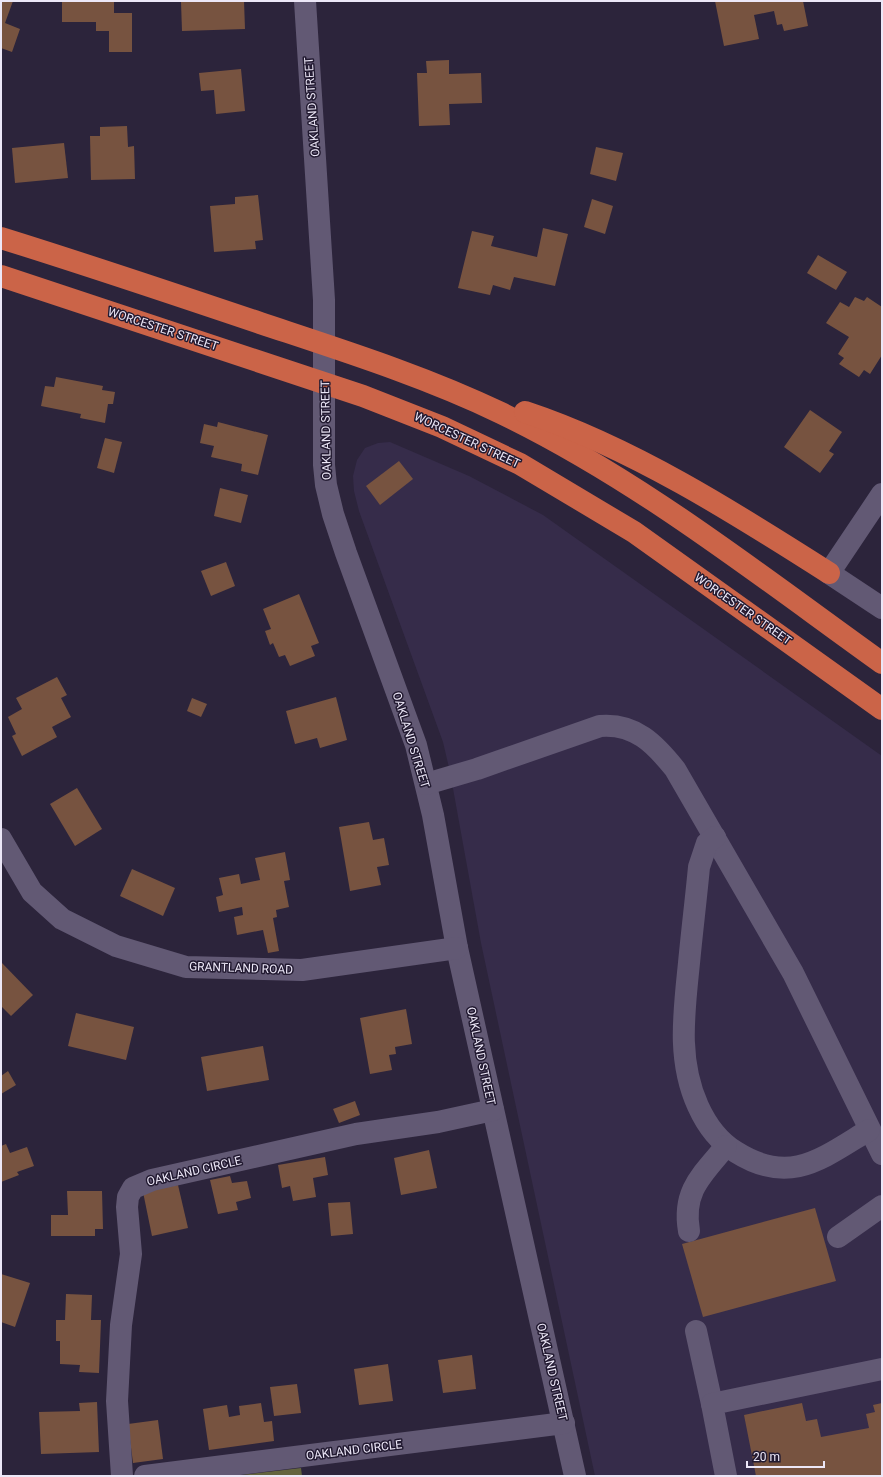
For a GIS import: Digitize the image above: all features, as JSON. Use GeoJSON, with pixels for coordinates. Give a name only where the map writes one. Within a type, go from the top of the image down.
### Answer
{"type":"FeatureCollection","features":[{"type":"Feature","properties":{"kind":"highway"},"geometry":{"type":"LineString","coordinates":[[1,238],[530,414],[613,449],[723,507],[829,572]]}},
{"type":"Feature","properties":{"kind":"highway","name":"WORCESTER STREET"},"geometry":{"type":"LineString","coordinates":[[1,276],[325,383],[442,427],[520,464],[634,532],[882,709]]}},
{"type":"Feature","properties":{"kind":"highway"},"geometry":{"type":"LineString","coordinates":[[401,371],[503,414],[583,457],[694,529],[882,662]]}},
{"type":"Feature","properties":{"kind":"street","name":"OAKLAND STREET"},"geometry":{"type":"LineString","coordinates":[[305,1],[326,345],[324,465],[330,502],[346,553],[416,745],[426,784],[457,948],[575,1476]]}},
{"type":"Feature","properties":{"kind":"street"},"geometry":{"type":"LineString","coordinates":[[882,494],[829,572],[882,608]]}},
{"type":"Feature","properties":{"kind":"street"},"geometry":{"type":"LineString","coordinates":[[426,784],[477,769],[600,726],[613,725],[626,728],[637,733],[665,757],[675,769],[793,974],[882,1154]]}},
{"type":"Feature","properties":{"kind":"street"},"geometry":{"type":"LineString","coordinates":[[714,837],[707,843],[699,867],[683,1026],[683,1049],[689,1084],[704,1119],[714,1134],[726,1146],[754,1162],[768,1167],[784,1169],[810,1164],[869,1130]]}},
{"type":"Feature","properties":{"kind":"street","name":"GRANTLAND ROAD"},"geometry":{"type":"LineString","coordinates":[[1,840],[32,892],[62,919],[116,946],[186,967],[302,970],[457,948]]}},
{"type":"Feature","properties":{"kind":"street","name":"OAKLAND CIRCLE"},"geometry":{"type":"LineString","coordinates":[[122,1476],[117,1401],[121,1325],[131,1254],[127,1207],[128,1197],[133,1188],[152,1180],[356,1134],[438,1122],[493,1110]]}},
{"type":"Feature","properties":{"kind":"street"},"geometry":{"type":"LineString","coordinates":[[689,1231],[687,1204],[692,1191],[726,1146]]}},
{"type":"Feature","properties":{"kind":"street"},"geometry":{"type":"LineString","coordinates":[[838,1236],[882,1206]]}},
{"type":"Feature","properties":{"kind":"street"},"geometry":{"type":"LineString","coordinates":[[696,1331],[726,1476]]}},
{"type":"Feature","properties":{"kind":"street"},"geometry":{"type":"LineString","coordinates":[[712,1404],[882,1369]]}},
{"type":"Feature","properties":{"kind":"street","name":"OAKLAND CIRCLE"},"geometry":{"type":"LineString","coordinates":[[145,1476],[564,1423]]}},
{"type":"Feature","properties":{"kind":"shaded area"},"geometry":{"type":"Polygon","coordinates":[[[390,442],[469,476],[543,515],[882,756],[882,1476],[595,1476],[481,943],[450,772],[443,742],[359,511],[354,491],[353,476],[357,460],[365,448],[378,443],[390,442]]]}},
{"type":"Feature","properties":{"kind":"green space"},"geometry":{"type":"Polygon","coordinates":[[[301,1468],[302,1476],[234,1476],[301,1468]]]}},
{"type":"Feature","properties":{"kind":"building"},"geometry":{"type":"Polygon","coordinates":[[[1,1],[13,1],[5,23],[20,29],[12,52],[1,48],[1,1]]]}},
{"type":"Feature","properties":{"kind":"building"},"geometry":{"type":"Polygon","coordinates":[[[62,1],[114,1],[114,13],[132,13],[132,52],[109,52],[109,31],[96,31],[96,22],[62,22],[62,1]]]}},
{"type":"Feature","properties":{"kind":"building"},"geometry":{"type":"Polygon","coordinates":[[[244,1],[245,29],[182,31],[181,2],[244,1]]]}},
{"type":"Feature","properties":{"kind":"building"},"geometry":{"type":"Polygon","coordinates":[[[715,1],[803,1],[808,26],[784,31],[782,24],[777,25],[774,11],[754,15],[759,39],[724,46],[715,1]]]}},
{"type":"Feature","properties":{"kind":"building"},"geometry":{"type":"Polygon","coordinates":[[[449,60],[449,74],[481,73],[482,103],[449,104],[450,125],[419,126],[417,73],[427,73],[426,61],[449,60]]]}},
{"type":"Feature","properties":{"kind":"building"},"geometry":{"type":"Polygon","coordinates":[[[241,69],[245,111],[216,114],[214,90],[201,91],[199,73],[241,69]]]}},
{"type":"Feature","properties":{"kind":"building"},"geometry":{"type":"Polygon","coordinates":[[[127,126],[128,147],[134,146],[135,179],[91,180],[90,136],[100,136],[100,127],[127,126]]]}},
{"type":"Feature","properties":{"kind":"building"},"geometry":{"type":"Polygon","coordinates":[[[64,143],[68,178],[15,183],[12,148],[64,143]]]}},
{"type":"Feature","properties":{"kind":"building"},"geometry":{"type":"Polygon","coordinates":[[[596,147],[623,153],[616,181],[590,174],[596,147]]]}},
{"type":"Feature","properties":{"kind":"building"},"geometry":{"type":"Polygon","coordinates":[[[258,195],[263,240],[255,241],[256,249],[214,252],[210,206],[235,204],[235,197],[258,195]]]}},
{"type":"Feature","properties":{"kind":"building"},"geometry":{"type":"Polygon","coordinates":[[[592,199],[613,206],[605,234],[584,227],[592,199]]]}},
{"type":"Feature","properties":{"kind":"building"},"geometry":{"type":"Polygon","coordinates":[[[543,228],[568,234],[555,286],[514,277],[510,290],[493,285],[490,295],[458,288],[472,231],[494,236],[491,246],[537,257],[543,228]]]}},
{"type":"Feature","properties":{"kind":"building"},"geometry":{"type":"Polygon","coordinates":[[[818,255],[847,272],[836,290],[807,273],[818,255]]]}},
{"type":"Feature","properties":{"kind":"building"},"geometry":{"type":"Polygon","coordinates":[[[855,297],[864,301],[867,297],[882,307],[882,355],[870,374],[864,370],[859,377],[839,364],[844,358],[838,354],[849,337],[826,323],[840,302],[849,307],[855,297]]]}},
{"type":"Feature","properties":{"kind":"building"},"geometry":{"type":"Polygon","coordinates":[[[56,377],[103,386],[102,390],[115,392],[113,404],[108,404],[105,423],[80,418],[81,414],[41,406],[45,386],[54,387],[56,377]]]}},
{"type":"Feature","properties":{"kind":"building"},"geometry":{"type":"Polygon","coordinates":[[[810,410],[842,432],[829,451],[834,454],[820,473],[784,447],[810,410]]]}},
{"type":"Feature","properties":{"kind":"building"},"geometry":{"type":"Polygon","coordinates":[[[218,422],[268,435],[258,475],[241,471],[242,464],[211,457],[214,446],[200,443],[204,424],[217,427],[218,422]]]}},
{"type":"Feature","properties":{"kind":"building"},"geometry":{"type":"Polygon","coordinates":[[[105,438],[122,442],[114,473],[97,468],[105,438]]]}},
{"type":"Feature","properties":{"kind":"building"},"geometry":{"type":"Polygon","coordinates":[[[399,461],[413,479],[380,505],[366,486],[399,461]]]}},
{"type":"Feature","properties":{"kind":"building"},"geometry":{"type":"Polygon","coordinates":[[[220,488],[248,495],[241,523],[214,516],[220,488]]]}},
{"type":"Feature","properties":{"kind":"building"},"geometry":{"type":"Polygon","coordinates":[[[226,562],[235,586],[211,596],[201,571],[226,562]]]}},
{"type":"Feature","properties":{"kind":"building"},"geometry":{"type":"Polygon","coordinates":[[[299,594],[319,643],[311,646],[315,656],[290,666],[285,655],[279,657],[273,643],[270,645],[265,631],[271,629],[263,609],[299,594]]]}},
{"type":"Feature","properties":{"kind":"building"},"geometry":{"type":"Polygon","coordinates":[[[57,677],[67,695],[61,698],[71,717],[52,727],[57,737],[22,756],[12,736],[16,734],[8,717],[22,709],[16,698],[57,677]]]}},
{"type":"Feature","properties":{"kind":"building"},"geometry":{"type":"Polygon","coordinates":[[[336,697],[347,740],[320,748],[317,738],[295,744],[286,711],[336,697]]]}},
{"type":"Feature","properties":{"kind":"building"},"geometry":{"type":"Polygon","coordinates":[[[192,698],[207,704],[201,717],[187,711],[192,698]]]}},
{"type":"Feature","properties":{"kind":"building"},"geometry":{"type":"Polygon","coordinates":[[[77,788],[102,829],[75,846],[50,804],[77,788]]]}},
{"type":"Feature","properties":{"kind":"building"},"geometry":{"type":"Polygon","coordinates":[[[369,822],[373,840],[384,838],[389,865],[377,867],[381,885],[350,891],[339,827],[369,822]]]}},
{"type":"Feature","properties":{"kind":"building"},"geometry":{"type":"Polygon","coordinates":[[[285,852],[290,880],[284,881],[289,907],[276,910],[277,917],[273,918],[279,951],[268,953],[263,930],[237,935],[234,917],[243,915],[242,907],[219,912],[216,897],[223,895],[219,878],[239,874],[241,884],[260,880],[255,858],[285,852]]]}},
{"type":"Feature","properties":{"kind":"building"},"geometry":{"type":"Polygon","coordinates":[[[132,869],[175,888],[163,916],[120,896],[132,869]]]}},
{"type":"Feature","properties":{"kind":"building"},"geometry":{"type":"Polygon","coordinates":[[[1,962],[33,995],[11,1016],[1,1006],[1,962]]]}},
{"type":"Feature","properties":{"kind":"building"},"geometry":{"type":"Polygon","coordinates":[[[406,1009],[412,1044],[395,1047],[396,1054],[389,1055],[392,1070],[370,1074],[360,1018],[406,1009]]]}},
{"type":"Feature","properties":{"kind":"building"},"geometry":{"type":"Polygon","coordinates":[[[76,1013],[134,1027],[126,1060],[68,1046],[76,1013]]]}},
{"type":"Feature","properties":{"kind":"building"},"geometry":{"type":"Polygon","coordinates":[[[263,1046],[269,1080],[207,1091],[201,1057],[263,1046]]]}},
{"type":"Feature","properties":{"kind":"building"},"geometry":{"type":"Polygon","coordinates":[[[8,1071],[16,1085],[1,1094],[1,1076],[8,1071]]]}},
{"type":"Feature","properties":{"kind":"building"},"geometry":{"type":"Polygon","coordinates":[[[355,1101],[360,1115],[339,1123],[333,1109],[355,1101]]]}},
{"type":"Feature","properties":{"kind":"building"},"geometry":{"type":"Polygon","coordinates":[[[6,1144],[10,1153],[27,1147],[34,1166],[17,1172],[19,1175],[1,1182],[1,1146],[6,1144]]]}},
{"type":"Feature","properties":{"kind":"building"},"geometry":{"type":"Polygon","coordinates":[[[429,1150],[437,1188],[401,1195],[394,1158],[429,1150]]]}},
{"type":"Feature","properties":{"kind":"building"},"geometry":{"type":"Polygon","coordinates":[[[325,1157],[328,1175],[313,1178],[316,1197],[293,1201],[290,1186],[282,1188],[278,1165],[325,1157]]]}},
{"type":"Feature","properties":{"kind":"building"},"geometry":{"type":"Polygon","coordinates":[[[230,1176],[232,1183],[247,1181],[251,1198],[236,1202],[238,1210],[218,1214],[210,1180],[230,1176]]]}},
{"type":"Feature","properties":{"kind":"building"},"geometry":{"type":"Polygon","coordinates":[[[178,1185],[188,1228],[152,1236],[143,1192],[178,1185]]]}},
{"type":"Feature","properties":{"kind":"building"},"geometry":{"type":"Polygon","coordinates":[[[67,1191],[102,1191],[103,1229],[95,1229],[95,1236],[51,1236],[51,1215],[68,1215],[67,1191]]]}},
{"type":"Feature","properties":{"kind":"building"},"geometry":{"type":"Polygon","coordinates":[[[350,1202],[353,1234],[331,1236],[328,1203],[350,1202]]]}},
{"type":"Feature","properties":{"kind":"building"},"geometry":{"type":"Polygon","coordinates":[[[815,1208],[836,1281],[703,1317],[682,1244],[815,1208]]]}},
{"type":"Feature","properties":{"kind":"building"},"geometry":{"type":"Polygon","coordinates":[[[1,1274],[30,1283],[15,1327],[1,1322],[1,1274]]]}},
{"type":"Feature","properties":{"kind":"building"},"geometry":{"type":"Polygon","coordinates":[[[66,1294],[92,1295],[91,1320],[101,1320],[99,1373],[79,1372],[80,1365],[60,1364],[60,1341],[56,1341],[56,1320],[65,1320],[66,1294]]]}},
{"type":"Feature","properties":{"kind":"building"},"geometry":{"type":"Polygon","coordinates":[[[472,1355],[476,1389],[443,1393],[438,1360],[472,1355]]]}},
{"type":"Feature","properties":{"kind":"building"},"geometry":{"type":"Polygon","coordinates":[[[388,1364],[393,1401],[359,1405],[354,1369],[388,1364]]]}},
{"type":"Feature","properties":{"kind":"building"},"geometry":{"type":"Polygon","coordinates":[[[297,1384],[301,1413],[274,1416],[270,1387],[297,1384]]]}},
{"type":"Feature","properties":{"kind":"building"},"geometry":{"type":"Polygon","coordinates":[[[97,1402],[99,1452],[41,1454],[39,1412],[80,1411],[79,1403],[97,1402]]]}},
{"type":"Feature","properties":{"kind":"building"},"geometry":{"type":"Polygon","coordinates":[[[261,1403],[264,1422],[272,1421],[274,1441],[209,1450],[203,1409],[227,1405],[229,1417],[240,1415],[239,1406],[261,1403]]]}},
{"type":"Feature","properties":{"kind":"building"},"geometry":{"type":"Polygon","coordinates":[[[802,1403],[806,1421],[817,1419],[821,1437],[869,1428],[866,1414],[875,1412],[873,1405],[882,1403],[882,1476],[756,1476],[744,1415],[802,1403]]]}},
{"type":"Feature","properties":{"kind":"building"},"geometry":{"type":"Polygon","coordinates":[[[158,1420],[163,1459],[133,1463],[128,1424],[158,1420]]]}}]}
